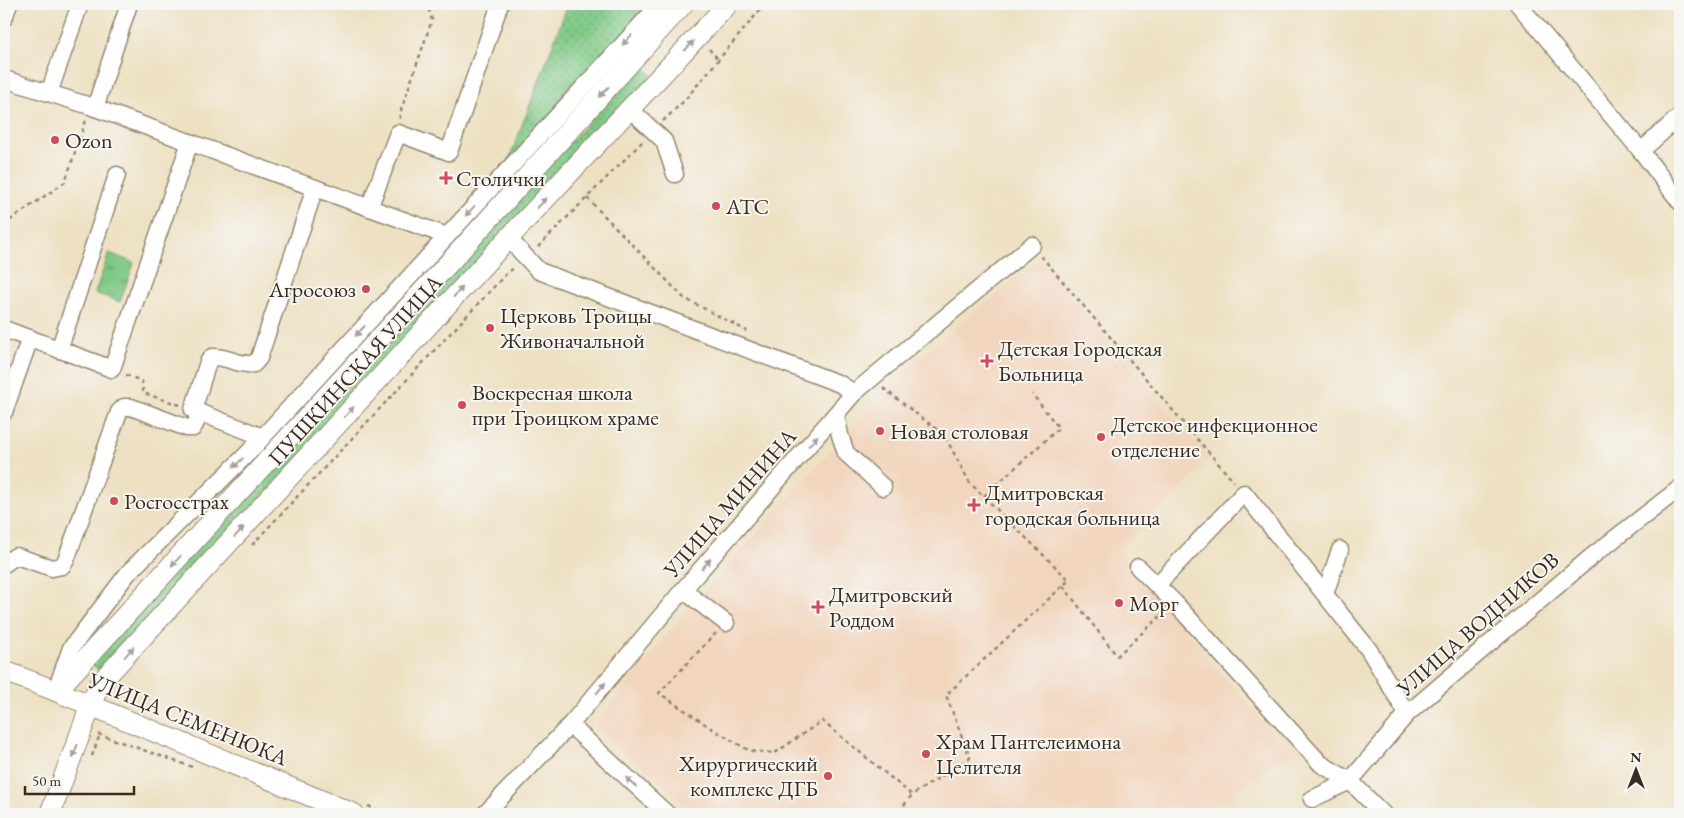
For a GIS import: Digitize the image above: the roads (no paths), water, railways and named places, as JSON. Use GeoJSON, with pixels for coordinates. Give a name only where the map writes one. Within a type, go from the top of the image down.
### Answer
{"type":"FeatureCollection","features":[{"type":"Feature","properties":{"kind":"main road","name":"ПУШКИНСКАЯ УЛИЦА"},"geometry":{"type":"LineString","coordinates":[[56,691],[476,234],[683,4]]}},
{"type":"Feature","properties":{"kind":"main road","name":"ПУШКИНСКАЯ УЛИЦА"},"geometry":{"type":"LineString","coordinates":[[50,814],[102,681],[508,238],[728,4]]}},
{"type":"Feature","properties":{"kind":"main road"},"geometry":{"type":"LineString","coordinates":[[642,51],[664,72]]}},
{"type":"Feature","properties":{"kind":"main road","name":"ПУШКИНСКАЯ УЛИЦА"},"geometry":{"type":"LineString","coordinates":[[90,654],[83,682],[84,692],[92,706]]}},
{"type":"Feature","properties":{"kind":"main road","name":"УЛИЦА СЕМЕНЮКА"},"geometry":{"type":"LineString","coordinates":[[4,670],[359,809]]}},
{"type":"Feature","properties":{"kind":"street"},"geometry":{"type":"LineString","coordinates":[[4,18],[9,4]]}},
{"type":"Feature","properties":{"kind":"street"},"geometry":{"type":"LineString","coordinates":[[49,93],[80,4]]}},
{"type":"Feature","properties":{"kind":"street"},"geometry":{"type":"LineString","coordinates":[[93,107],[129,4]]}},
{"type":"Feature","properties":{"kind":"street"},"geometry":{"type":"LineString","coordinates":[[369,208],[398,133],[449,152],[500,4]]}},
{"type":"Feature","properties":{"kind":"street"},"geometry":{"type":"LineString","coordinates":[[56,691],[70,648],[128,573],[263,437],[660,4]]}},
{"type":"Feature","properties":{"kind":"street"},"geometry":{"type":"LineString","coordinates":[[1518,4],[1641,151],[1680,202]]}},
{"type":"Feature","properties":{"kind":"street"},"geometry":{"type":"LineString","coordinates":[[4,79],[93,107],[447,236]]}},
{"type":"Feature","properties":{"kind":"street"},"geometry":{"type":"LineString","coordinates":[[630,109],[664,140],[675,174]]}},
{"type":"Feature","properties":{"kind":"street"},"geometry":{"type":"LineString","coordinates":[[1641,151],[1680,116]]}},
{"type":"Feature","properties":{"kind":"street"},"geometry":{"type":"LineString","coordinates":[[4,329],[112,369],[190,142]]}},
{"type":"Feature","properties":{"kind":"street"},"geometry":{"type":"LineString","coordinates":[[59,350],[116,175]]}},
{"type":"Feature","properties":{"kind":"street"},"geometry":{"type":"LineString","coordinates":[[263,437],[193,410],[208,362],[212,357],[219,357],[246,365],[254,364],[259,358],[314,188]]}},
{"type":"Feature","properties":{"kind":"street"},"geometry":{"type":"LineString","coordinates":[[508,238],[539,271],[840,384],[854,393]]}},
{"type":"Feature","properties":{"kind":"street","name":"УЛИЦА МИНИНА"},"geometry":{"type":"LineString","coordinates":[[484,814],[570,726],[683,590],[854,393],[1032,245]]}},
{"type":"Feature","properties":{"kind":"street"},"geometry":{"type":"LineString","coordinates":[[4,412],[30,338]]}},
{"type":"Feature","properties":{"kind":"street"},"geometry":{"type":"LineString","coordinates":[[4,564],[16,556],[52,568],[62,566],[66,560],[119,412],[124,408],[131,407],[187,428],[193,428],[196,425],[201,413]]}},
{"type":"Feature","properties":{"kind":"street"},"geometry":{"type":"LineString","coordinates":[[836,415],[846,454],[883,487]]}},
{"type":"Feature","properties":{"kind":"street","name":"УЛИЦА ВОДНИКОВ"},"geometry":{"type":"LineString","coordinates":[[1312,799],[1350,781],[1407,714],[1591,557],[1680,488]]}},
{"type":"Feature","properties":{"kind":"street"},"geometry":{"type":"LineString","coordinates":[[1157,586],[1244,493],[1369,650],[1407,714]]}},
{"type":"Feature","properties":{"kind":"street"},"geometry":{"type":"LineString","coordinates":[[1325,594],[1340,550]]}},
{"type":"Feature","properties":{"kind":"street"},"geometry":{"type":"LineString","coordinates":[[1138,567],[1175,603],[1321,764],[1350,781],[1383,814]]}},
{"type":"Feature","properties":{"kind":"street"},"geometry":{"type":"LineString","coordinates":[[683,590],[726,623]]}},
{"type":"Feature","properties":{"kind":"street"},"geometry":{"type":"LineString","coordinates":[[570,726],[667,814]]}},
{"type":"Feature","properties":{"kind":"place","name":"Ozon"},"geometry":{"type":"Point","coordinates":[55,140]}},
{"type":"Feature","properties":{"kind":"place","name":"Столички"},"geometry":{"type":"Point","coordinates":[446,178]}},
{"type":"Feature","properties":{"kind":"place","name":"АТС"},"geometry":{"type":"Point","coordinates":[716,206]}},
{"type":"Feature","properties":{"kind":"place","name":"Агросоюз"},"geometry":{"type":"Point","coordinates":[366,289]}},
{"type":"Feature","properties":{"kind":"place","name":"Церковь Троицы Живоначальной"},"geometry":{"type":"Point","coordinates":[490,328]}},
{"type":"Feature","properties":{"kind":"place","name":"Детская Городская Больница"},"geometry":{"type":"Point","coordinates":[987,361]}},
{"type":"Feature","properties":{"kind":"place","name":"Воскресная школа при Троицком храме"},"geometry":{"type":"Point","coordinates":[462,405]}},
{"type":"Feature","properties":{"kind":"place","name":"Новая столовая"},"geometry":{"type":"Point","coordinates":[880,431]}},
{"type":"Feature","properties":{"kind":"place","name":"Детское инфекционное отделение"},"geometry":{"type":"Point","coordinates":[1101,437]}},
{"type":"Feature","properties":{"kind":"place","name":"Росгосстрах"},"geometry":{"type":"Point","coordinates":[114,501]}},
{"type":"Feature","properties":{"kind":"place","name":"Дмитровская городская больница"},"geometry":{"type":"Point","coordinates":[974,505]}},
{"type":"Feature","properties":{"kind":"place","name":"Морг"},"geometry":{"type":"Point","coordinates":[1119,603]}},
{"type":"Feature","properties":{"kind":"place","name":"Дмитровский Роддом"},"geometry":{"type":"Point","coordinates":[818,607]}},
{"type":"Feature","properties":{"kind":"place","name":"Храм Пантелеимона Целителя"},"geometry":{"type":"Point","coordinates":[926,754]}},
{"type":"Feature","properties":{"kind":"place","name":"Хирургический комплекс ДГБ"},"geometry":{"type":"Point","coordinates":[828,776]}}]}
